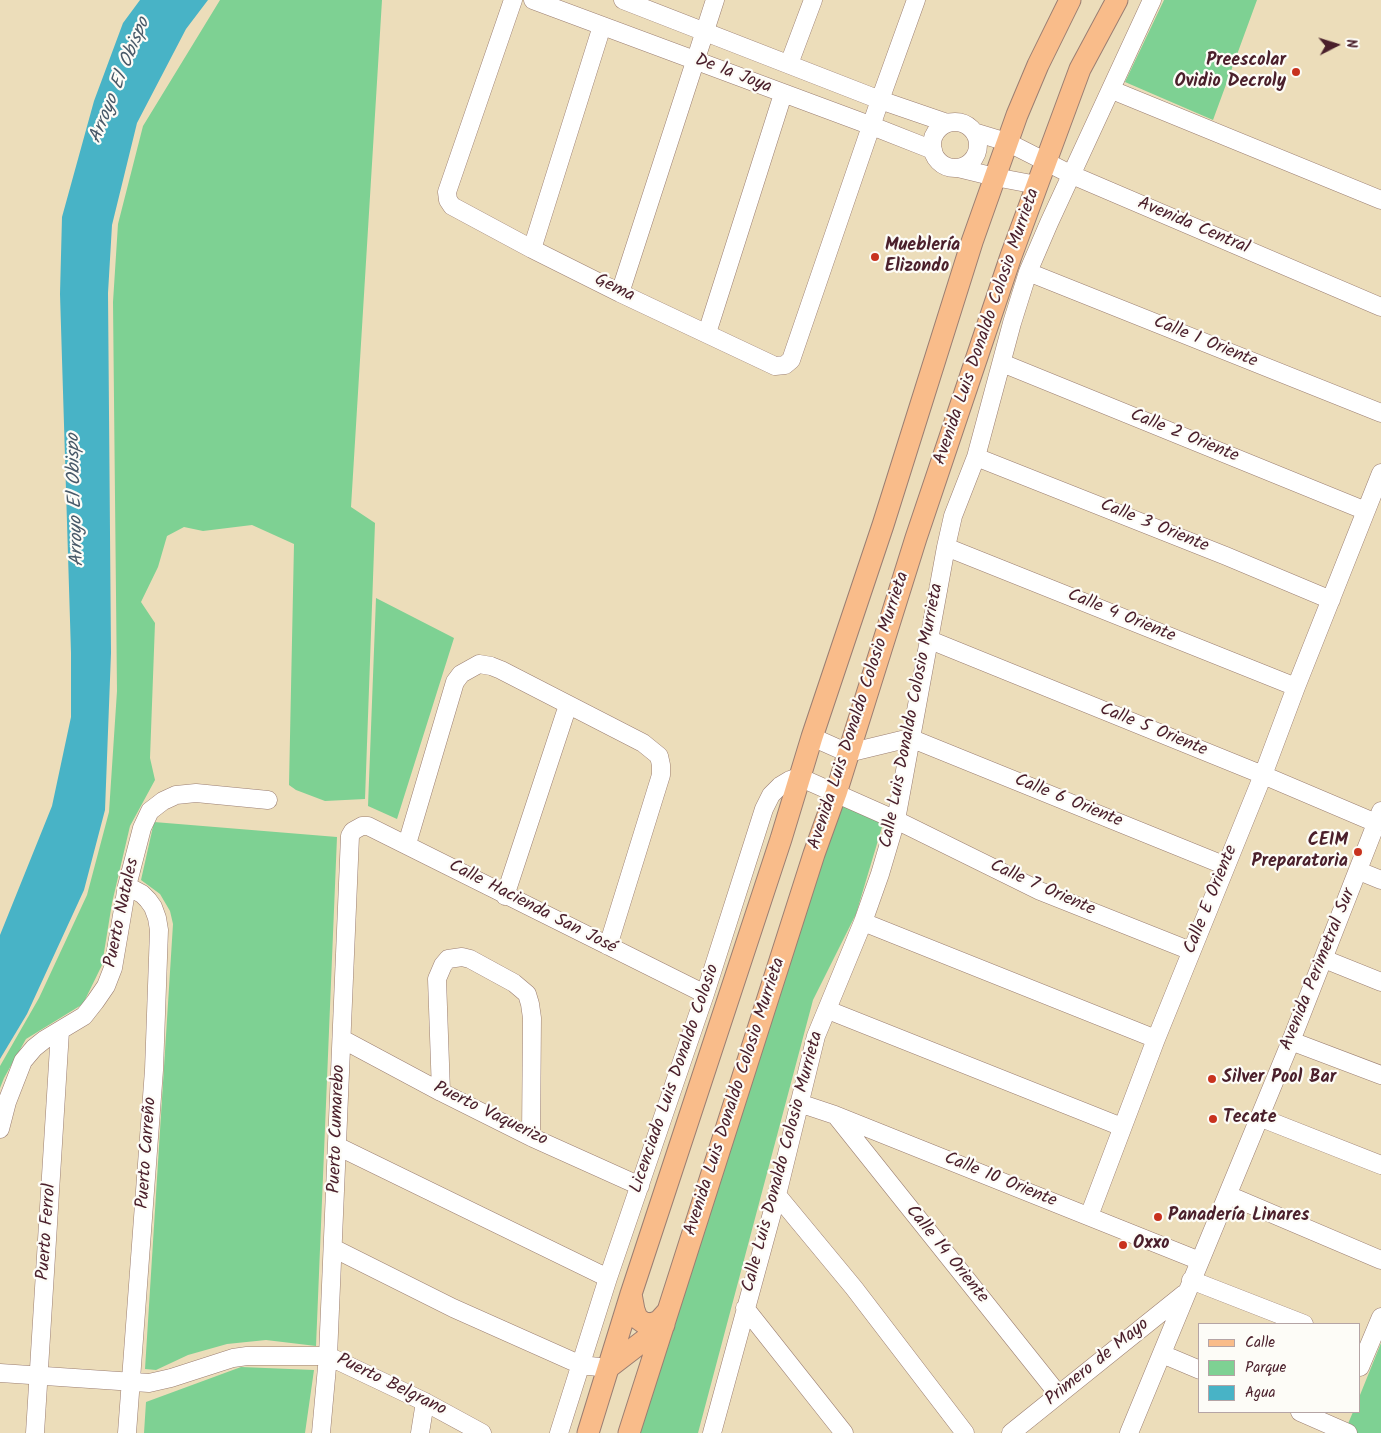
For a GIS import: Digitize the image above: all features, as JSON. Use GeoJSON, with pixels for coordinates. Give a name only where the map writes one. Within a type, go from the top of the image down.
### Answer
{"type":"FeatureCollection","features":[{"type":"Feature","properties":{"kind":"main road","name":"Avenida Luis Donaldo Colosio Murrieta"},"geometry":{"type":"LineString","coordinates":[[588,1433],[613,1362],[631,1294],[883,525],[972,242],[1007,142],[1038,65],[1070,0]]}},
{"type":"Feature","properties":{"kind":"main road","name":"Avenida Luis Donaldo Colosio Murrieta"},"geometry":{"type":"LineString","coordinates":[[629,1433],[805,882],[836,794],[930,493],[1011,256],[1080,69],[1117,0]]}},
{"type":"Feature","properties":{"kind":"main road"},"geometry":{"type":"LineString","coordinates":[[631,1294],[637,1318],[644,1323],[651,1324],[667,1317]]}},
{"type":"Feature","properties":{"kind":"main road"},"geometry":{"type":"LineString","coordinates":[[613,1362],[667,1317]]}},
{"type":"Feature","properties":{"kind":"main road"},"geometry":{"type":"LineString","coordinates":[[613,1362],[630,1358],[640,1362],[646,1381]]}},
{"type":"Feature","properties":{"kind":"street","name":"Gema"},"geometry":{"type":"LineString","coordinates":[[513,0],[447,192],[448,200],[452,206],[620,293],[775,366],[785,365],[791,360],[872,126]]}},
{"type":"Feature","properties":{"kind":"street","name":"De la Joya"},"geometry":{"type":"LineString","coordinates":[[533,0],[933,150],[935,157],[945,166],[1037,185]]}},
{"type":"Feature","properties":{"kind":"street","name":"De la Joya"},"geometry":{"type":"LineString","coordinates":[[623,0],[880,100],[947,123],[961,122],[974,132],[1007,142]]}},
{"type":"Feature","properties":{"kind":"street"},"geometry":{"type":"LineString","coordinates":[[620,293],[715,0]]}},
{"type":"Feature","properties":{"kind":"street"},"geometry":{"type":"LineString","coordinates":[[789,64],[813,0]]}},
{"type":"Feature","properties":{"kind":"street"},"geometry":{"type":"LineString","coordinates":[[872,126],[916,0]]}},
{"type":"Feature","properties":{"kind":"street","name":"Calle Luis Donaldo Colosio Murrieta"},"geometry":{"type":"LineString","coordinates":[[717,1429],[745,1308],[776,1196],[816,1036],[863,922],[896,820],[953,516],[976,457],[1028,272],[1152,0]]}},
{"type":"Feature","properties":{"kind":"street"},"geometry":{"type":"LineString","coordinates":[[532,249],[602,26]]}},
{"type":"Feature","properties":{"kind":"street"},"geometry":{"type":"LineString","coordinates":[[1112,90],[1381,200]]}},
{"type":"Feature","properties":{"kind":"street"},"geometry":{"type":"LineString","coordinates":[[707,333],[783,94]]}},
{"type":"Feature","properties":{"kind":"street"},"geometry":{"type":"LineString","coordinates":[[933,150],[932,145],[935,134],[947,123]]}},
{"type":"Feature","properties":{"kind":"street"},"geometry":{"type":"LineString","coordinates":[[958,168],[970,163],[977,152],[978,140],[974,132]]}},
{"type":"Feature","properties":{"kind":"street","name":"Avenida Central"},"geometry":{"type":"LineString","coordinates":[[1007,142],[1072,176],[1381,307]]}},
{"type":"Feature","properties":{"kind":"street","name":"Calle 1 Oriente"},"geometry":{"type":"LineString","coordinates":[[1028,272],[1381,414]]}},
{"type":"Feature","properties":{"kind":"street","name":"Calle 2 Oriente"},"geometry":{"type":"LineString","coordinates":[[1002,363],[1366,511]]}},
{"type":"Feature","properties":{"kind":"street","name":"Calle 3 Oriente"},"geometry":{"type":"LineString","coordinates":[[976,457],[1226,556],[1331,600]]}},
{"type":"Feature","properties":{"kind":"street","name":"Calle E Oriente"},"geometry":{"type":"LineString","coordinates":[[1089,1216],[1156,1039],[1263,775],[1381,473]]}},
{"type":"Feature","properties":{"kind":"street","name":"Calle 4 Oriente"},"geometry":{"type":"LineString","coordinates":[[946,547],[1296,687]]}},
{"type":"Feature","properties":{"kind":"street","name":"Calle 5 Oriente"},"geometry":{"type":"LineString","coordinates":[[930,640],[1263,775],[1379,817]]}},
{"type":"Feature","properties":{"kind":"street"},"geometry":{"type":"LineString","coordinates":[[407,844],[455,682],[461,674],[479,664],[496,668],[643,743],[659,756],[661,775],[608,946]]}},
{"type":"Feature","properties":{"kind":"street"},"geometry":{"type":"LineString","coordinates":[[505,896],[568,705]]}},
{"type":"Feature","properties":{"kind":"street"},"geometry":{"type":"LineString","coordinates":[[812,737],[848,752],[910,738]]}},
{"type":"Feature","properties":{"kind":"street","name":"Calle 6 Oriente"},"geometry":{"type":"LineString","coordinates":[[910,738],[1226,866]]}},
{"type":"Feature","properties":{"kind":"street"},"geometry":{"type":"LineString","coordinates":[[799,777],[836,794]]}},
{"type":"Feature","properties":{"kind":"street","name":"Licenciado Luis Donaldo Colosio"},"geometry":{"type":"LineString","coordinates":[[559,1433],[608,1278],[705,994],[764,809],[771,796],[780,786],[799,777]]}},
{"type":"Feature","properties":{"kind":"street","name":"Puerto Natales"},"geometry":{"type":"LineString","coordinates":[[0,1129],[7,1102],[23,1062],[34,1048],[44,1040],[84,1016],[106,986],[117,950],[127,886],[142,828],[150,811],[163,801],[176,795],[196,793],[268,800]]}},
{"type":"Feature","properties":{"kind":"street","name":"Calle 7 Oriente"},"geometry":{"type":"LineString","coordinates":[[836,794],[896,820],[1040,891],[1191,951]]}},
{"type":"Feature","properties":{"kind":"street","name":"Avenida Perimetral Sur"},"geometry":{"type":"LineString","coordinates":[[1131,1432],[1189,1286],[1292,1041],[1379,817]]}},
{"type":"Feature","properties":{"kind":"street","name":"Calle Hacienda San José"},"geometry":{"type":"LineString","coordinates":[[357,827],[368,826],[407,844],[505,896],[705,994]]}},
{"type":"Feature","properties":{"kind":"street","name":"Puerto Cumarebo"},"geometry":{"type":"LineString","coordinates":[[321,1433],[328,1356],[350,836],[357,827]]}},
{"type":"Feature","properties":{"kind":"street"},"geometry":{"type":"LineString","coordinates":[[1359,871],[1381,880]]}},
{"type":"Feature","properties":{"kind":"street","name":"Puerto Carreño"},"geometry":{"type":"LineString","coordinates":[[127,886],[142,894],[148,900],[153,907],[159,930],[154,1070],[142,1252],[127,1433]]}},
{"type":"Feature","properties":{"kind":"street"},"geometry":{"type":"LineString","coordinates":[[863,922],[1156,1039]]}},
{"type":"Feature","properties":{"kind":"street"},"geometry":{"type":"LineString","coordinates":[[441,1092],[437,979],[448,959],[462,957],[470,959],[514,983],[526,994],[530,1004],[532,1018],[531,1137]]}},
{"type":"Feature","properties":{"kind":"street"},"geometry":{"type":"LineString","coordinates":[[1324,959],[1381,982]]}},
{"type":"Feature","properties":{"kind":"street"},"geometry":{"type":"LineString","coordinates":[[828,1010],[1122,1127]]}},
{"type":"Feature","properties":{"kind":"street","name":"Puerto Ferrol"},"geometry":{"type":"LineString","coordinates":[[35,1433],[60,1031]]}},
{"type":"Feature","properties":{"kind":"street","name":"Puerto Vaquerizo"},"geometry":{"type":"LineString","coordinates":[[342,1039],[531,1137],[640,1186]]}},
{"type":"Feature","properties":{"kind":"street"},"geometry":{"type":"LineString","coordinates":[[1292,1041],[1381,1075]]}},
{"type":"Feature","properties":{"kind":"street","name":"Calle 10 Oriente"},"geometry":{"type":"LineString","coordinates":[[799,1103],[835,1115],[1200,1261]]}},
{"type":"Feature","properties":{"kind":"street","name":"Calle 14 Oriente"},"geometry":{"type":"LineString","coordinates":[[835,1115],[1058,1394]]}},
{"type":"Feature","properties":{"kind":"street"},"geometry":{"type":"LineString","coordinates":[[1259,1117],[1381,1165]]}},
{"type":"Feature","properties":{"kind":"street"},"geometry":{"type":"LineString","coordinates":[[337,1146],[608,1278]]}},
{"type":"Feature","properties":{"kind":"street"},"geometry":{"type":"LineString","coordinates":[[1228,1195],[1381,1260]]}},
{"type":"Feature","properties":{"kind":"street"},"geometry":{"type":"LineString","coordinates":[[776,1196],[854,1288],[965,1433]]}},
{"type":"Feature","properties":{"kind":"street"},"geometry":{"type":"LineString","coordinates":[[333,1248],[453,1308],[581,1366],[613,1362]]}},
{"type":"Feature","properties":{"kind":"street"},"geometry":{"type":"LineString","coordinates":[[1189,1286],[1301,1323]]}},
{"type":"Feature","properties":{"kind":"street","name":"Primero de Mayo"},"geometry":{"type":"LineString","coordinates":[[1011,1433],[1189,1286]]}},
{"type":"Feature","properties":{"kind":"street"},"geometry":{"type":"LineString","coordinates":[[745,1308],[844,1433]]}},
{"type":"Feature","properties":{"kind":"street"},"geometry":{"type":"LineString","coordinates":[[1361,1360],[1363,1347],[1381,1317]]}},
{"type":"Feature","properties":{"kind":"street"},"geometry":{"type":"LineString","coordinates":[[1162,1354],[1198,1369]]}},
{"type":"Feature","properties":{"kind":"street","name":"Puerto Belgrano"},"geometry":{"type":"LineString","coordinates":[[0,1373],[148,1383],[172,1378],[233,1358],[247,1356],[328,1356],[425,1402],[482,1433]]}},
{"type":"Feature","properties":{"kind":"street"},"geometry":{"type":"LineString","coordinates":[[420,1433],[425,1402]]}},
{"type":"Feature","properties":{"kind":"street"},"geometry":{"type":"LineString","coordinates":[[1303,1413],[1340,1426]]}},
{"type":"Feature","properties":{"kind":"green space"},"geometry":{"type":"Polygon","coordinates":[[[220,0],[382,0],[351,507],[375,523],[365,799],[325,801],[296,790],[289,785],[294,544],[252,525],[203,531],[184,527],[167,536],[158,567],[141,602],[155,623],[150,758],[155,780],[130,826],[112,903],[102,965],[83,1004],[26,1039],[0,1088],[0,1066],[39,998],[87,895],[109,812],[117,691],[113,302],[118,224],[143,126],[220,0]]]}},
{"type":"Feature","properties":{"kind":"green space"},"geometry":{"type":"Polygon","coordinates":[[[1164,0],[1257,0],[1213,120],[1125,82],[1164,0]]]}},
{"type":"Feature","properties":{"kind":"green space"},"geometry":{"type":"Polygon","coordinates":[[[376,598],[454,638],[397,819],[368,806],[376,598]]]}},
{"type":"Feature","properties":{"kind":"green space"},"geometry":{"type":"Polygon","coordinates":[[[841,806],[885,817],[856,914],[813,1000],[698,1433],[636,1433],[841,806]]]}},
{"type":"Feature","properties":{"kind":"green space"},"geometry":{"type":"Polygon","coordinates":[[[154,822],[337,837],[316,1346],[266,1340],[227,1344],[188,1355],[156,1370],[145,1369],[173,924],[170,911],[160,894],[141,880],[154,822]]]}},
{"type":"Feature","properties":{"kind":"green space"},"geometry":{"type":"Polygon","coordinates":[[[1381,1343],[1381,1433],[1344,1433],[1353,1413],[1361,1413],[1361,1393],[1381,1343]]]}},
{"type":"Feature","properties":{"kind":"green space"},"geometry":{"type":"Polygon","coordinates":[[[241,1367],[314,1370],[305,1433],[144,1433],[146,1402],[241,1367]]]}},
{"type":"Feature","properties":{"kind":"water","name":"Arroyo El Obispo"},"geometry":{"type":"Polygon","coordinates":[[[140,0],[208,0],[186,29],[137,123],[112,225],[108,293],[111,653],[105,810],[84,890],[27,1014],[0,1059],[0,935],[52,806],[71,717],[71,653],[60,294],[62,217],[94,101],[123,23],[140,0]]]}},
{"type":"Feature","properties":{"kind":"place","name":"Preescolar Ovidio Decroly"},"geometry":{"type":"Point","coordinates":[1296,72]}},
{"type":"Feature","properties":{"kind":"place","name":"Mueblería Elizondo"},"geometry":{"type":"Point","coordinates":[875,257]}},
{"type":"Feature","properties":{"kind":"place","name":"CEIM Preparatoria"},"geometry":{"type":"Point","coordinates":[1358,852]}},
{"type":"Feature","properties":{"kind":"place","name":"Silver Pool Bar"},"geometry":{"type":"Point","coordinates":[1212,1079]}},
{"type":"Feature","properties":{"kind":"place","name":"Tecate"},"geometry":{"type":"Point","coordinates":[1213,1119]}},
{"type":"Feature","properties":{"kind":"place","name":"Panadería Linares"},"geometry":{"type":"Point","coordinates":[1158,1217]}},
{"type":"Feature","properties":{"kind":"place","name":"Oxxo"},"geometry":{"type":"Point","coordinates":[1123,1245]}}]}
